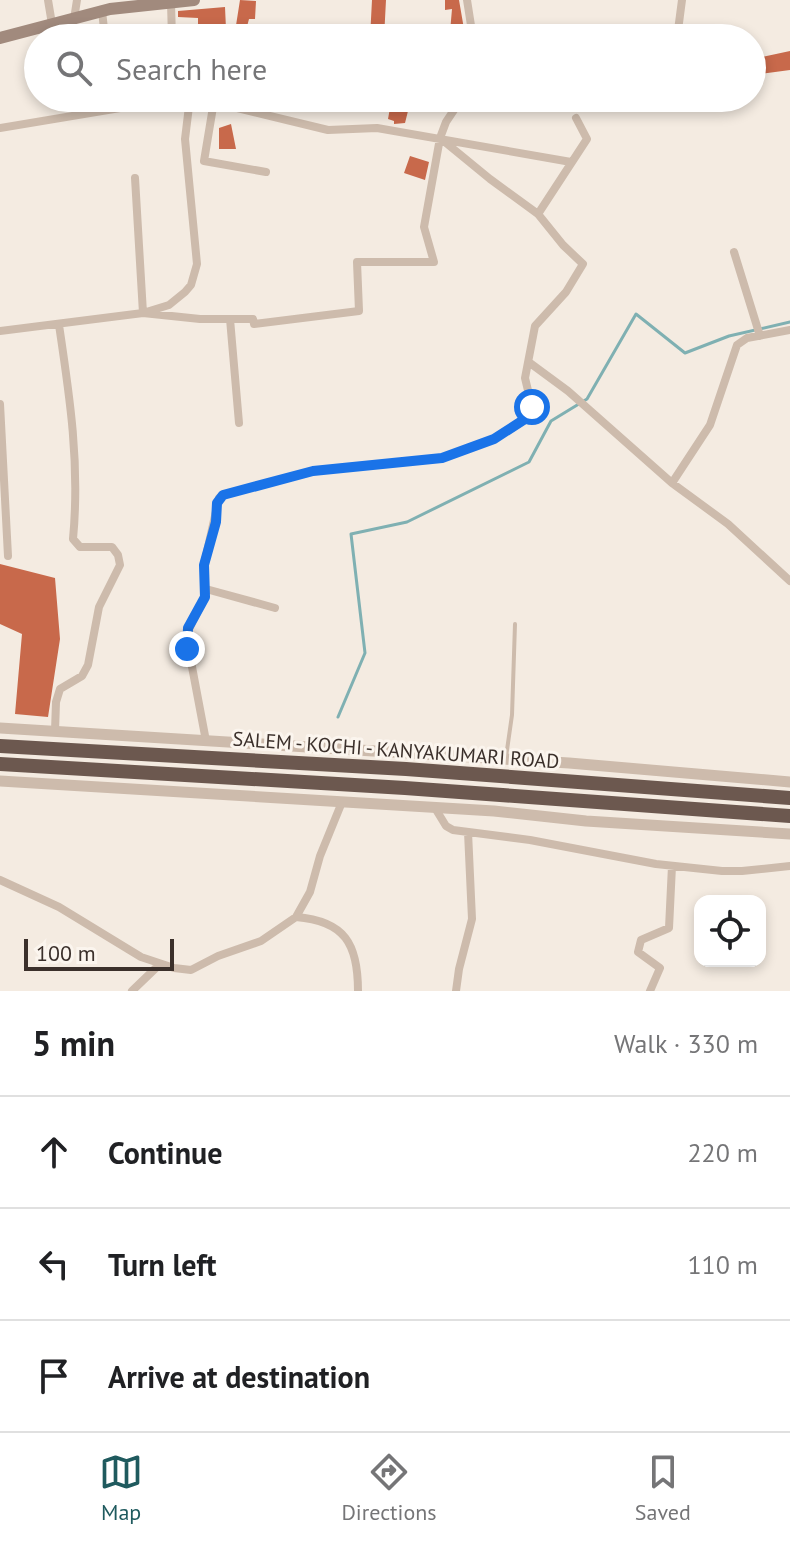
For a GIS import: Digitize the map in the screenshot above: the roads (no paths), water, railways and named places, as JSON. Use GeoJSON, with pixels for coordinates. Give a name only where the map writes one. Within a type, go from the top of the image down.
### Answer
{"type":"FeatureCollection","features":[{"type":"Feature","properties":{"kind":"highway","name":"SALEM - KOCHI - KANYAKUMARI ROAD"},"geometry":{"type":"LineString","coordinates":[[0,746],[406,769],[790,798]]}},
{"type":"Feature","properties":{"kind":"highway","name":"SALEM - KOCHI - KANYAKUMARI ROAD"},"geometry":{"type":"LineString","coordinates":[[0,764],[405,788],[790,816]]}},
{"type":"Feature","properties":{"kind":"main road"},"geometry":{"type":"LineString","coordinates":[[52,24],[102,11],[156,2],[194,0]]}},
{"type":"Feature","properties":{"kind":"main road"},"geometry":{"type":"LineString","coordinates":[[0,38],[24,32]]}},
{"type":"Feature","properties":{"kind":"street"},"geometry":{"type":"LineString","coordinates":[[48,0],[52,24]]}},
{"type":"Feature","properties":{"kind":"street"},"geometry":{"type":"LineString","coordinates":[[74,19],[77,0]]}},
{"type":"Feature","properties":{"kind":"street"},"geometry":{"type":"LineString","coordinates":[[467,0],[471,24]]}},
{"type":"Feature","properties":{"kind":"street"},"geometry":{"type":"LineString","coordinates":[[679,24],[682,0]]}},
{"type":"Feature","properties":{"kind":"street"},"geometry":{"type":"LineString","coordinates":[[171,3],[172,24]]}},
{"type":"Feature","properties":{"kind":"street"},"geometry":{"type":"LineString","coordinates":[[102,11],[103,24]]}},
{"type":"Feature","properties":{"kind":"street"},"geometry":{"type":"LineString","coordinates":[[0,128],[72,112]]}},
{"type":"Feature","properties":{"kind":"street"},"geometry":{"type":"LineString","coordinates":[[0,331],[160,309],[178,299],[191,285],[196,245],[185,139],[188,112]]}},
{"type":"Feature","properties":{"kind":"street"},"geometry":{"type":"LineString","coordinates":[[212,112],[204,161],[266,172]]}},
{"type":"Feature","properties":{"kind":"street"},"geometry":{"type":"LineString","coordinates":[[257,112],[328,130],[377,128],[571,162]]}},
{"type":"Feature","properties":{"kind":"street"},"geometry":{"type":"LineString","coordinates":[[143,313],[200,319],[253,319],[254,324],[359,311],[357,262],[434,262],[424,227],[440,138],[453,112]]}},
{"type":"Feature","properties":{"kind":"street"},"geometry":{"type":"LineString","coordinates":[[538,214],[587,139],[576,118]]}},
{"type":"Feature","properties":{"kind":"street"},"geometry":{"type":"LineString","coordinates":[[206,741],[186,643],[188,628],[206,589],[204,565],[216,522],[217,503],[223,495],[313,471],[371,463],[418,462],[473,448],[494,439],[528,417],[532,407],[525,378],[535,326],[566,292],[583,264],[538,214],[440,138]]}},
{"type":"Feature","properties":{"kind":"street"},"geometry":{"type":"LineString","coordinates":[[135,178],[143,313]]}},
{"type":"Feature","properties":{"kind":"street"},"geometry":{"type":"LineString","coordinates":[[734,252],[760,336]]}},
{"type":"Feature","properties":{"kind":"street"},"geometry":{"type":"LineString","coordinates":[[230,319],[239,423]]}},
{"type":"Feature","properties":{"kind":"street"},"geometry":{"type":"LineString","coordinates":[[55,731],[56,702],[60,689],[82,676],[88,665],[99,607],[120,565],[112,547],[80,547],[73,539],[77,493],[75,462],[59,325]]}},
{"type":"Feature","properties":{"kind":"street"},"geometry":{"type":"LineString","coordinates":[[672,483],[710,425],[737,345],[743,340],[790,330]]}},
{"type":"Feature","properties":{"kind":"street"},"geometry":{"type":"LineString","coordinates":[[530,363],[568,391],[672,483],[728,524],[790,581]]}},
{"type":"Feature","properties":{"kind":"street"},"geometry":{"type":"LineString","coordinates":[[0,404],[8,556]]}},
{"type":"Feature","properties":{"kind":"street"},"geometry":{"type":"LineString","coordinates":[[206,589],[275,608]]}},
{"type":"Feature","properties":{"kind":"street"},"geometry":{"type":"LineString","coordinates":[[0,728],[505,759],[790,782]]}},
{"type":"Feature","properties":{"kind":"street"},"geometry":{"type":"LineString","coordinates":[[0,781],[790,834]]}},
{"type":"Feature","properties":{"kind":"street"},"geometry":{"type":"LineString","coordinates":[[0,880],[59,907],[129,951],[160,964],[183,971],[191,970],[218,956],[261,941],[296,917],[310,892],[320,856],[342,802]]}},
{"type":"Feature","properties":{"kind":"street"},"geometry":{"type":"LineString","coordinates":[[435,808],[446,826],[468,832],[672,866],[742,871],[790,866]]}},
{"type":"Feature","properties":{"kind":"street"},"geometry":{"type":"LineString","coordinates":[[456,991],[472,919],[468,832]]}},
{"type":"Feature","properties":{"kind":"street"},"geometry":{"type":"LineString","coordinates":[[650,991],[660,968],[638,952],[641,940],[669,928],[672,866]]}},
{"type":"Feature","properties":{"kind":"street"},"geometry":{"type":"LineString","coordinates":[[296,917],[327,922],[347,939],[353,951],[358,991]]}},
{"type":"Feature","properties":{"kind":"street"},"geometry":{"type":"LineString","coordinates":[[132,991],[160,964]]}},
{"type":"Feature","properties":{"kind":"lane"},"geometry":{"type":"LineString","coordinates":[[505,759],[512,715],[515,624]]}},
{"type":"Feature","properties":{"kind":"waterway"},"geometry":{"type":"LineString","coordinates":[[338,717],[365,653],[351,534],[407,522],[529,462],[551,421],[587,399],[636,314],[685,353],[729,336],[790,322]]}}]}
